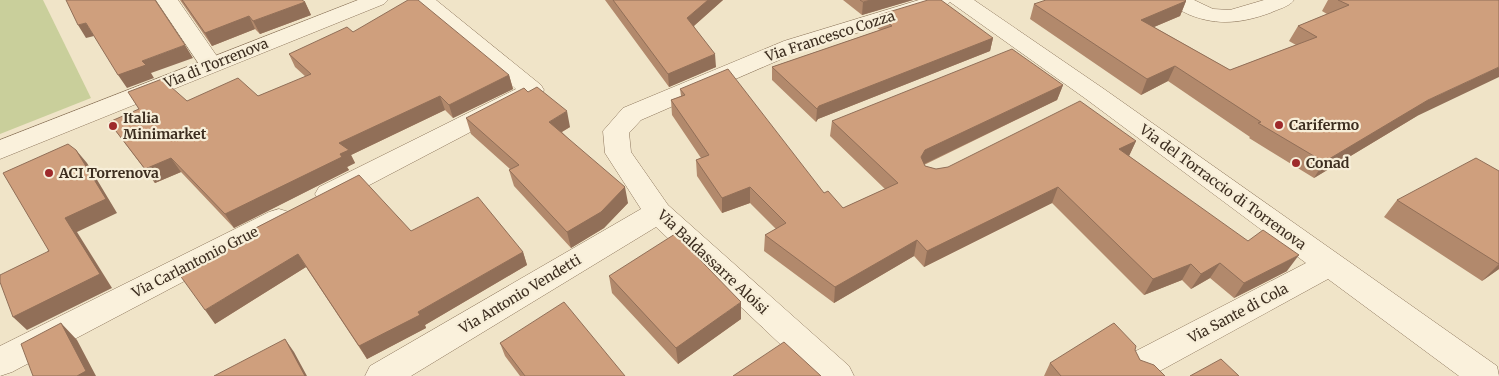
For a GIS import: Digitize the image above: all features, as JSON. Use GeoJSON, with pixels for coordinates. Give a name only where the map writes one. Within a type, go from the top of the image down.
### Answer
{"type":"FeatureCollection","features":[{"type":"Feature","properties":{"kind":"street"},"geometry":{"type":"LineString","coordinates":[[168,0],[211,65]]}},
{"type":"Feature","properties":{"kind":"street","name":"Via di Torrenova"},"geometry":{"type":"LineString","coordinates":[[0,150],[377,0]]}},
{"type":"Feature","properties":{"kind":"street","name":"Via Carlantonio Grue"},"geometry":{"type":"LineString","coordinates":[[0,362],[532,90],[423,0]]}},
{"type":"Feature","properties":{"kind":"street","name":"Via Francesco Cozza"},"geometry":{"type":"LineString","coordinates":[[616,131],[632,114],[792,46],[941,0]]}},
{"type":"Feature","properties":{"kind":"street","name":"Via del Torraccio di Torrenova"},"geometry":{"type":"LineString","coordinates":[[960,0],[1095,94],[1485,376]]}},
{"type":"Feature","properties":{"kind":"street"},"geometry":{"type":"LineString","coordinates":[[1178,0],[1201,13],[1219,18],[1243,16],[1283,0]]}},
{"type":"Feature","properties":{"kind":"street"},"geometry":{"type":"LineString","coordinates":[[1000,57],[1027,46]]}},
{"type":"Feature","properties":{"kind":"street"},"geometry":{"type":"LineString","coordinates":[[1069,107],[1095,94]]}},
{"type":"Feature","properties":{"kind":"street","name":"Via Baldassarre Aloisi"},"geometry":{"type":"LineString","coordinates":[[616,131],[618,153],[658,212],[837,376]]}},
{"type":"Feature","properties":{"kind":"street","name":"Via Antonio Vendetti"},"geometry":{"type":"LineString","coordinates":[[382,376],[658,212]]}},
{"type":"Feature","properties":{"kind":"street","name":"Via Sante di Cola"},"geometry":{"type":"LineString","coordinates":[[1146,362],[1330,264]]}},
{"type":"Feature","properties":{"kind":"green space"},"geometry":{"type":"Polygon","coordinates":[[[0,0],[43,0],[91,98],[0,134],[0,0]]]}},
{"type":"Feature","properties":{"kind":"building"},"geometry":{"type":"Polygon","coordinates":[[[66,0],[155,0],[185,45],[142,61],[146,65],[118,75],[86,23],[78,25],[66,0]]]}},
{"type":"Feature","properties":{"kind":"building"},"geometry":{"type":"Polygon","coordinates":[[[182,0],[302,0],[305,2],[253,21],[249,16],[205,33],[182,0]]]}},
{"type":"Feature","properties":{"kind":"building"},"geometry":{"type":"Polygon","coordinates":[[[408,0],[418,0],[509,75],[449,105],[440,96],[339,143],[349,150],[340,154],[342,157],[225,214],[171,158],[145,169],[109,122],[139,109],[128,92],[162,79],[187,101],[238,78],[258,96],[311,74],[289,54],[347,27],[353,32],[408,0]]]}},
{"type":"Feature","properties":{"kind":"building"},"geometry":{"type":"Polygon","coordinates":[[[613,0],[708,0],[687,18],[715,54],[668,74],[613,0]]]}},
{"type":"Feature","properties":{"kind":"building"},"geometry":{"type":"Polygon","coordinates":[[[928,0],[941,0],[993,38],[819,106],[817,109],[772,67],[892,26],[879,15],[928,0]]]}},
{"type":"Feature","properties":{"kind":"building"},"geometry":{"type":"Polygon","coordinates":[[[1046,0],[1185,0],[1141,20],[1230,70],[1317,37],[1298,26],[1349,5],[1338,0],[1499,0],[1499,67],[1428,100],[1324,162],[1258,123],[1261,122],[1175,66],[1147,79],[1034,4],[1046,0]]]}},
{"type":"Feature","properties":{"kind":"building"},"geometry":{"type":"Polygon","coordinates":[[[1012,49],[1063,85],[925,150],[921,157],[925,166],[936,169],[948,167],[1080,101],[1136,141],[1119,149],[1248,241],[1263,230],[1299,255],[1244,283],[1220,263],[1201,274],[1191,264],[1153,279],[1058,187],[927,251],[917,240],[835,287],[765,235],[786,223],[750,187],[722,198],[696,160],[709,155],[671,100],[685,95],[680,89],[728,69],[824,193],[828,191],[843,208],[898,183],[832,121],[1012,49]]]}},
{"type":"Feature","properties":{"kind":"building"},"geometry":{"type":"Polygon","coordinates":[[[537,87],[567,111],[549,122],[625,187],[601,212],[567,232],[509,170],[519,165],[466,118],[524,88],[528,92],[537,87]]]}},
{"type":"Feature","properties":{"kind":"building"},"geometry":{"type":"Polygon","coordinates":[[[68,144],[76,150],[106,199],[65,218],[100,274],[13,317],[0,282],[0,275],[49,251],[3,173],[68,144]]]}},
{"type":"Feature","properties":{"kind":"building"},"geometry":{"type":"Polygon","coordinates":[[[1476,158],[1499,171],[1499,264],[1397,200],[1476,158]]]}},
{"type":"Feature","properties":{"kind":"building"},"geometry":{"type":"Polygon","coordinates":[[[359,175],[411,231],[478,197],[523,252],[418,312],[420,315],[359,346],[298,254],[205,310],[179,274],[248,239],[244,234],[359,175]]]}},
{"type":"Feature","properties":{"kind":"building"},"geometry":{"type":"Polygon","coordinates":[[[675,234],[741,302],[676,348],[609,276],[675,234]]]}},
{"type":"Feature","properties":{"kind":"building"},"geometry":{"type":"Polygon","coordinates":[[[564,302],[625,376],[525,376],[500,343],[564,302]]]}},
{"type":"Feature","properties":{"kind":"building"},"geometry":{"type":"Polygon","coordinates":[[[61,323],[86,371],[77,376],[33,376],[21,344],[61,323]]]}},
{"type":"Feature","properties":{"kind":"building"},"geometry":{"type":"Polygon","coordinates":[[[1114,323],[1136,346],[1135,350],[1140,360],[1154,365],[1165,376],[1061,376],[1050,363],[1114,323]]]}},
{"type":"Feature","properties":{"kind":"building"},"geometry":{"type":"Polygon","coordinates":[[[285,339],[305,376],[214,376],[285,339]]]}},
{"type":"Feature","properties":{"kind":"building"},"geometry":{"type":"Polygon","coordinates":[[[784,342],[821,376],[733,376],[784,342]]]}},
{"type":"Feature","properties":{"kind":"building"},"geometry":{"type":"Polygon","coordinates":[[[1221,359],[1239,376],[1190,376],[1221,359]]]}},
{"type":"Feature","properties":{"kind":"place","name":"Carifermo"},"geometry":{"type":"Point","coordinates":[1279,125]}},
{"type":"Feature","properties":{"kind":"place","name":"Italia Minimarket"},"geometry":{"type":"Point","coordinates":[113,126]}},
{"type":"Feature","properties":{"kind":"place","name":"Conad"},"geometry":{"type":"Point","coordinates":[1296,163]}},
{"type":"Feature","properties":{"kind":"place","name":"ACI Torrenova"},"geometry":{"type":"Point","coordinates":[49,173]}}]}
